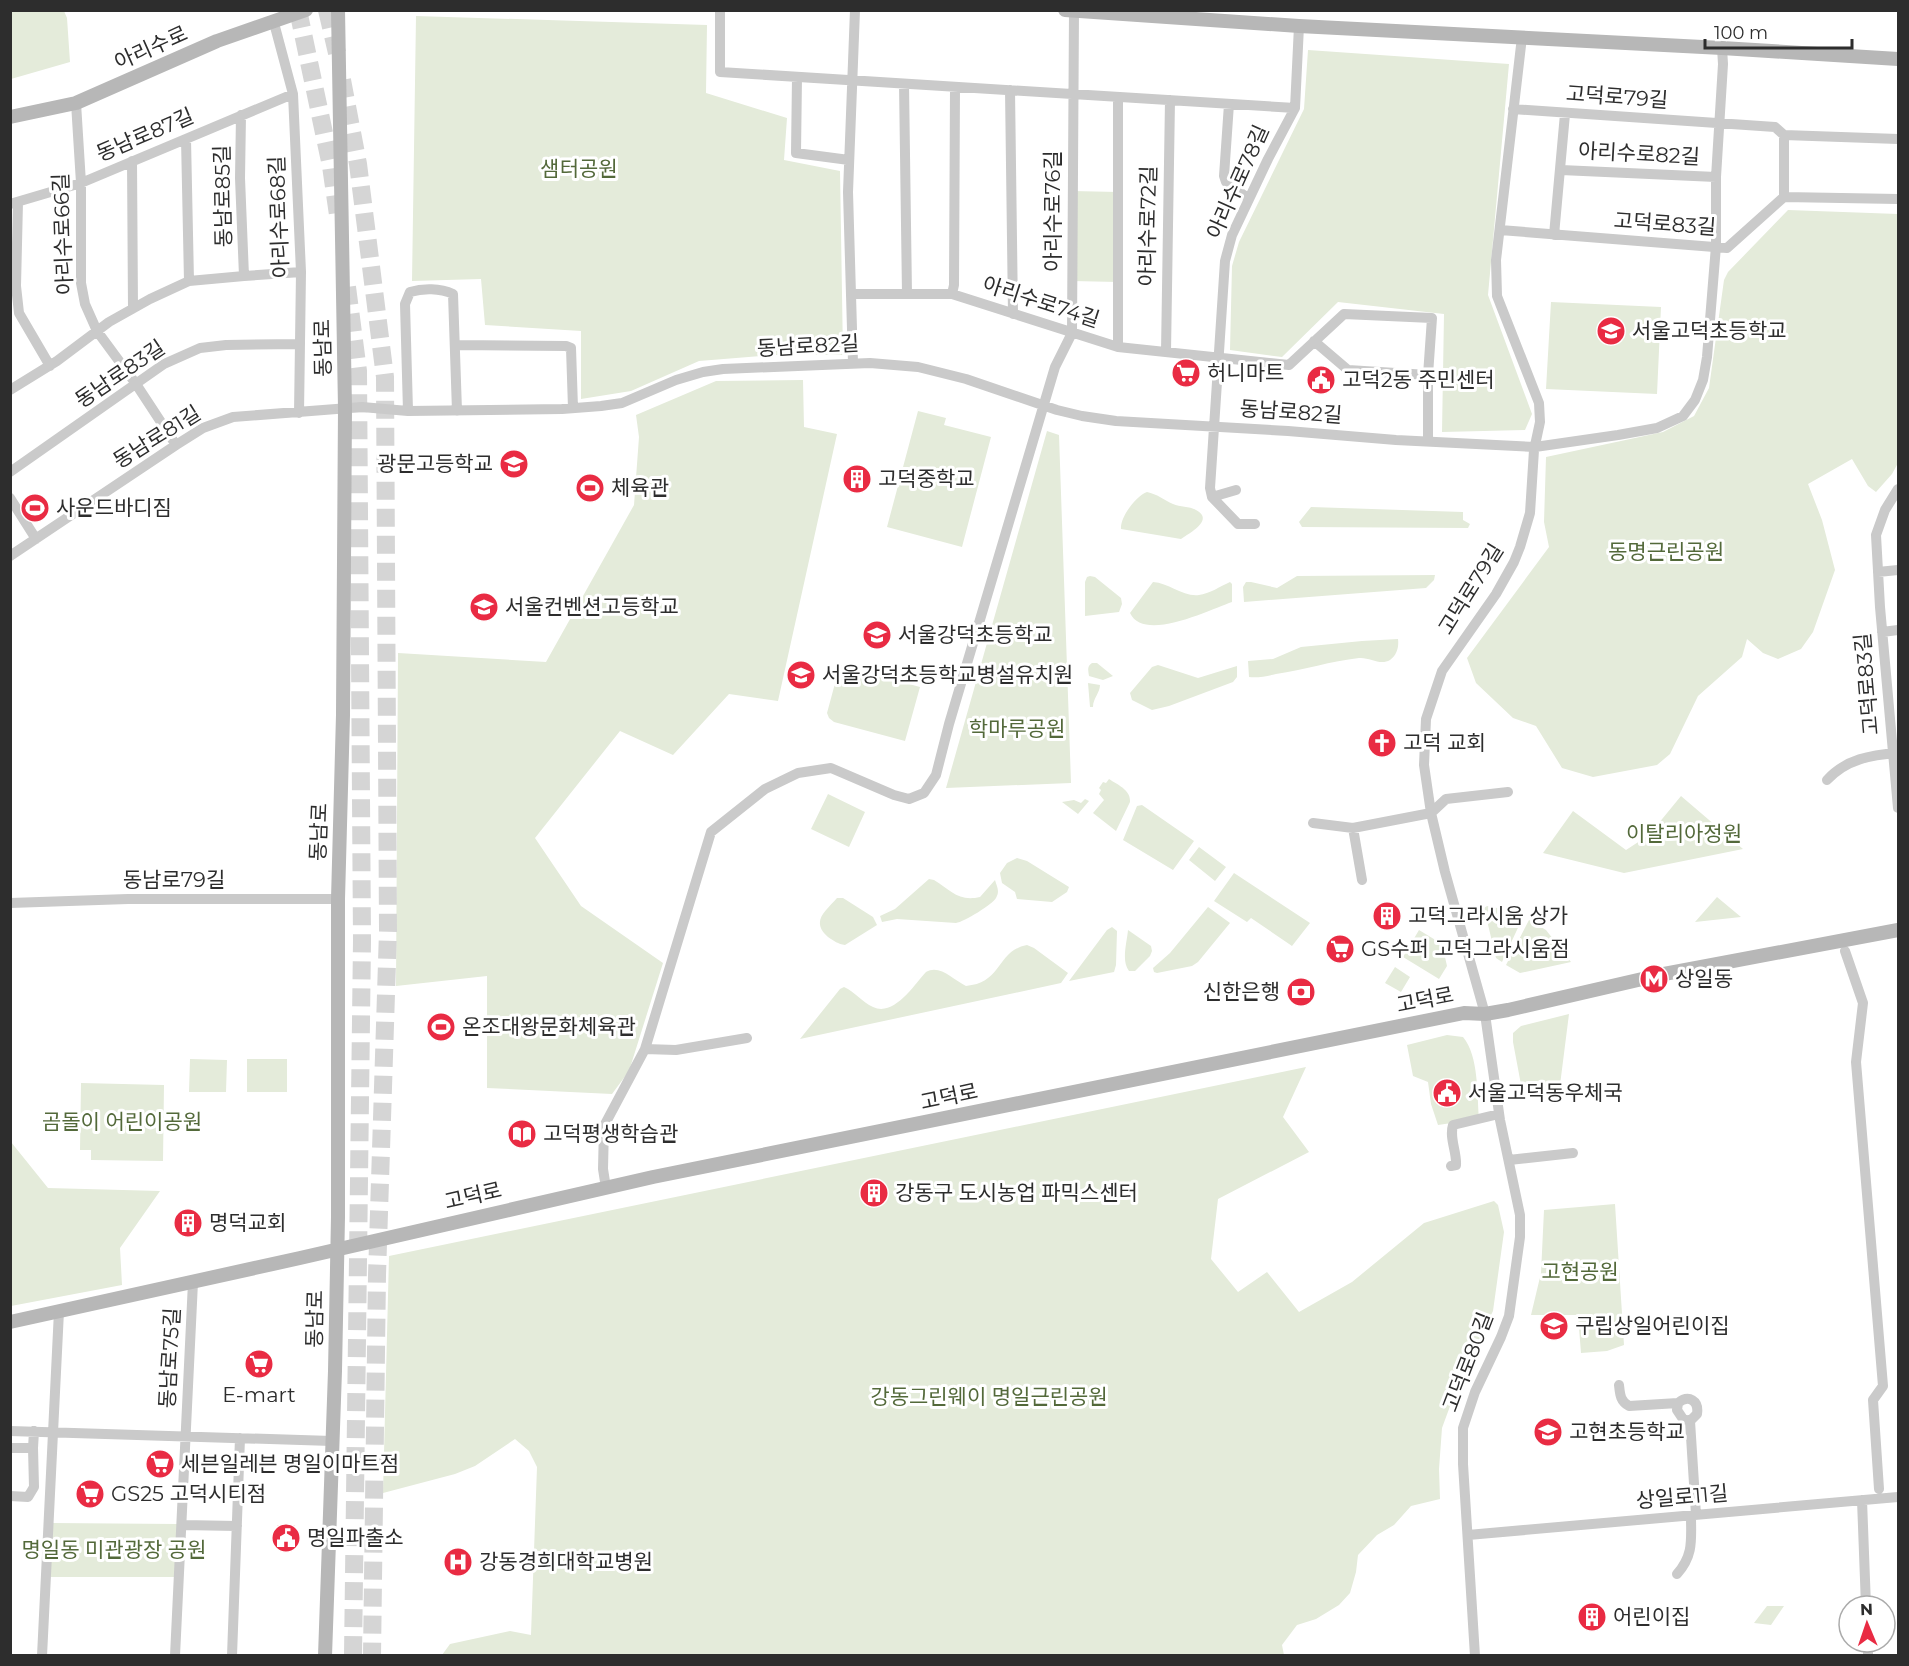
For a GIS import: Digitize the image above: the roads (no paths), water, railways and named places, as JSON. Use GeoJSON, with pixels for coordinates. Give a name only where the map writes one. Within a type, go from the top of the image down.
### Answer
{"type":"FeatureCollection","features":[{"type":"Feature","properties":{"kind":"main road","name":"아리수로"},"geometry":{"type":"LineString","coordinates":[[10,117],[76,103],[217,41],[306,10]]}},
{"type":"Feature","properties":{"kind":"main road","name":"동남로"},"geometry":{"type":"LineString","coordinates":[[325,1656],[338,1249],[338,899],[343,715],[345,408],[338,10]]}},
{"type":"Feature","properties":{"kind":"main road"},"geometry":{"type":"LineString","coordinates":[[1065,10],[1299,26],[1899,59]]}},
{"type":"Feature","properties":{"kind":"main road","name":"고덕로"},"geometry":{"type":"LineString","coordinates":[[10,1322],[606,1188],[1278,1050],[1464,1013],[1485,1014],[1508,1010],[1664,974],[1899,930]]}},
{"type":"Feature","properties":{"kind":"street"},"geometry":{"type":"LineString","coordinates":[[720,10],[720,72],[1295,108]]}},
{"type":"Feature","properties":{"kind":"street"},"geometry":{"type":"LineString","coordinates":[[853,363],[848,192],[855,10]]}},
{"type":"Feature","properties":{"kind":"street","name":"아리수로76길"},"geometry":{"type":"LineString","coordinates":[[1044,405],[1055,367],[1072,333],[1074,11]]}},
{"type":"Feature","properties":{"kind":"street","name":"아리수로68길"},"geometry":{"type":"LineString","coordinates":[[274,23],[293,94],[301,273],[299,413]]}},
{"type":"Feature","properties":{"kind":"street","name":"아리수로78길"},"geometry":{"type":"LineString","coordinates":[[1212,496],[1210,488],[1225,261],[1232,235],[1295,108],[1299,26]]}},
{"type":"Feature","properties":{"kind":"street","name":"고덕로79길"},"geometry":{"type":"LineString","coordinates":[[1485,1014],[1445,872],[1431,813],[1424,765],[1426,719],[1442,671],[1496,594],[1514,562],[1530,513],[1534,447],[1540,422],[1539,403],[1497,296],[1496,260],[1522,37]]}},
{"type":"Feature","properties":{"kind":"street","name":"아리수로82길"},"geometry":{"type":"LineString","coordinates":[[1534,447],[1657,428],[1683,416],[1695,400],[1703,380],[1707,357],[1716,246],[1716,177],[1722,48]]}},
{"type":"Feature","properties":{"kind":"street"},"geometry":{"type":"LineString","coordinates":[[797,77],[796,153],[849,160]]}},
{"type":"Feature","properties":{"kind":"street"},"geometry":{"type":"LineString","coordinates":[[904,84],[907,294]]}},
{"type":"Feature","properties":{"kind":"street"},"geometry":{"type":"LineString","coordinates":[[952,294],[954,285],[955,87]]}},
{"type":"Feature","properties":{"kind":"street"},"geometry":{"type":"LineString","coordinates":[[1010,90],[1012,314]]}},
{"type":"Feature","properties":{"kind":"street","name":"동남로87길"},"geometry":{"type":"LineString","coordinates":[[14,203],[81,183],[293,94]]}},
{"type":"Feature","properties":{"kind":"street","name":"아리수로72길"},"geometry":{"type":"LineString","coordinates":[[1118,97],[1118,347]]}},
{"type":"Feature","properties":{"kind":"street","name":"아리수로72길"},"geometry":{"type":"LineString","coordinates":[[1166,352],[1170,100]]}},
{"type":"Feature","properties":{"kind":"street","name":"아리수로66길"},"geometry":{"type":"LineString","coordinates":[[76,103],[81,183],[81,284],[85,304],[97,331],[136,384],[176,445]]}},
{"type":"Feature","properties":{"kind":"street"},"geometry":{"type":"LineString","coordinates":[[1229,104],[1224,176],[1226,182],[1249,199]]}},
{"type":"Feature","properties":{"kind":"street","name":"고덕로79길"},"geometry":{"type":"LineString","coordinates":[[1513,109],[1719,123]]}},
{"type":"Feature","properties":{"kind":"street"},"geometry":{"type":"LineString","coordinates":[[1554,235],[1565,114]]}},
{"type":"Feature","properties":{"kind":"street","name":"동남로85길"},"geometry":{"type":"LineString","coordinates":[[241,115],[240,178],[244,276]]}},
{"type":"Feature","properties":{"kind":"street","name":"아리수로82길"},"geometry":{"type":"LineString","coordinates":[[1719,123],[1775,127],[1784,135],[1899,139]]}},
{"type":"Feature","properties":{"kind":"street"},"geometry":{"type":"LineString","coordinates":[[1784,135],[1784,197],[1899,199]]}},
{"type":"Feature","properties":{"kind":"street","name":"동남로85길"},"geometry":{"type":"LineString","coordinates":[[186,139],[189,281]]}},
{"type":"Feature","properties":{"kind":"street"},"geometry":{"type":"LineString","coordinates":[[132,161],[133,308]]}},
{"type":"Feature","properties":{"kind":"street","name":"아리수로82길"},"geometry":{"type":"LineString","coordinates":[[1561,170],[1716,177]]}},
{"type":"Feature","properties":{"kind":"street","name":"고덕로83길"},"geometry":{"type":"LineString","coordinates":[[1500,230],[1727,248],[1784,197]]}},
{"type":"Feature","properties":{"kind":"street"},"geometry":{"type":"LineString","coordinates":[[14,203],[19,313],[50,366]]}},
{"type":"Feature","properties":{"kind":"street","name":"동남로85길"},"geometry":{"type":"LineString","coordinates":[[10,390],[50,366],[109,322],[189,281],[301,273]]}},
{"type":"Feature","properties":{"kind":"street"},"geometry":{"type":"LineString","coordinates":[[408,411],[405,304],[410,292],[419,289],[446,290],[453,294],[457,411]]}},
{"type":"Feature","properties":{"kind":"street","name":"아리수로74길"},"geometry":{"type":"LineString","coordinates":[[851,294],[952,294],[1118,347],[1218,357]]}},
{"type":"Feature","properties":{"kind":"street"},"geometry":{"type":"LineString","coordinates":[[1218,357],[1289,365],[1344,314],[1432,318],[1428,375],[1428,441]]}},
{"type":"Feature","properties":{"kind":"street"},"geometry":{"type":"LineString","coordinates":[[1314,342],[1348,370],[1428,375]]}},
{"type":"Feature","properties":{"kind":"street","name":"동남로83길"},"geometry":{"type":"LineString","coordinates":[[10,472],[164,364],[200,348],[226,345],[300,344]]}},
{"type":"Feature","properties":{"kind":"street"},"geometry":{"type":"LineString","coordinates":[[455,345],[566,346],[571,348],[573,408]]}},
{"type":"Feature","properties":{"kind":"street","name":"동남로82길"},"geometry":{"type":"LineString","coordinates":[[345,408],[457,411],[573,408],[622,404],[676,380],[703,372],[723,369],[870,363],[918,368],[966,379],[1058,410],[1116,421],[1534,447]]}},
{"type":"Feature","properties":{"kind":"street"},"geometry":{"type":"LineString","coordinates":[[606,1188],[603,1169],[604,1126],[645,1049],[711,832],[765,789],[798,773],[831,768],[894,795],[909,799],[924,793],[936,775],[949,724],[1044,405]]}},
{"type":"Feature","properties":{"kind":"street","name":"동남로81길"},"geometry":{"type":"LineString","coordinates":[[10,556],[203,428],[233,417],[345,408]]}},
{"type":"Feature","properties":{"kind":"street"},"geometry":{"type":"LineString","coordinates":[[1236,490],[1212,496],[1238,524],[1255,524]]}},
{"type":"Feature","properties":{"kind":"street","name":"고덕로83길"},"geometry":{"type":"LineString","coordinates":[[1898,491],[1885,510],[1876,535],[1882,632],[1896,753],[1899,808]]}},
{"type":"Feature","properties":{"kind":"street"},"geometry":{"type":"LineString","coordinates":[[10,498],[36,539]]}},
{"type":"Feature","properties":{"kind":"street"},"geometry":{"type":"LineString","coordinates":[[1878,572],[1899,570]]}},
{"type":"Feature","properties":{"kind":"street"},"geometry":{"type":"LineString","coordinates":[[1882,632],[1899,630]]}},
{"type":"Feature","properties":{"kind":"street"},"geometry":{"type":"LineString","coordinates":[[1827,780],[1851,762],[1868,756],[1896,753]]}},
{"type":"Feature","properties":{"kind":"street"},"geometry":{"type":"LineString","coordinates":[[1313,823],[1353,828],[1431,813],[1446,799],[1508,792]]}},
{"type":"Feature","properties":{"kind":"street"},"geometry":{"type":"LineString","coordinates":[[1353,828],[1362,880]]}},
{"type":"Feature","properties":{"kind":"street","name":"동남로79길"},"geometry":{"type":"LineString","coordinates":[[10,903],[128,899],[338,899]]}},
{"type":"Feature","properties":{"kind":"street"},"geometry":{"type":"LineString","coordinates":[[1845,951],[1863,1003],[1856,1062],[1883,1386],[1873,1400],[1879,1489]]}},
{"type":"Feature","properties":{"kind":"street","name":"고덕로80길"},"geometry":{"type":"LineString","coordinates":[[1475,1656],[1463,1464],[1463,1428],[1475,1392],[1509,1316],[1520,1237],[1520,1215],[1499,1114],[1485,1014]]}},
{"type":"Feature","properties":{"kind":"street"},"geometry":{"type":"LineString","coordinates":[[645,1049],[676,1050],[747,1038]]}},
{"type":"Feature","properties":{"kind":"street"},"geometry":{"type":"LineString","coordinates":[[1451,1166],[1456,1165],[1457,1159],[1451,1131],[1453,1125],[1499,1114]]}},
{"type":"Feature","properties":{"kind":"street"},"geometry":{"type":"LineString","coordinates":[[1509,1160],[1573,1153]]}},
{"type":"Feature","properties":{"kind":"street","name":"동남로75길"},"geometry":{"type":"LineString","coordinates":[[175,1656],[193,1282]]}},
{"type":"Feature","properties":{"kind":"street"},"geometry":{"type":"LineString","coordinates":[[42,1656],[59,1311]]}},
{"type":"Feature","properties":{"kind":"street"},"geometry":{"type":"LineString","coordinates":[[1619,1385],[1620,1397],[1624,1404],[1629,1406],[1678,1403],[1689,1398],[1695,1401],[1698,1407],[1697,1414],[1690,1421],[1693,1516],[1690,1553],[1677,1574]]}},
{"type":"Feature","properties":{"kind":"street"},"geometry":{"type":"LineString","coordinates":[[1678,1403],[1679,1415],[1690,1421]]}},
{"type":"Feature","properties":{"kind":"street","name":"동남로75길"},"geometry":{"type":"LineString","coordinates":[[10,1431],[332,1441]]}},
{"type":"Feature","properties":{"kind":"street"},"geometry":{"type":"LineString","coordinates":[[10,1496],[28,1497],[34,1487],[34,1431]]}},
{"type":"Feature","properties":{"kind":"street"},"geometry":{"type":"LineString","coordinates":[[232,1656],[240,1437]]}},
{"type":"Feature","properties":{"kind":"street"},"geometry":{"type":"LineString","coordinates":[[10,1448],[33,1448]]}},
{"type":"Feature","properties":{"kind":"street","name":"상일로11길"},"geometry":{"type":"LineString","coordinates":[[1468,1535],[1899,1497]]}},
{"type":"Feature","properties":{"kind":"street"},"geometry":{"type":"LineString","coordinates":[[1862,1500],[1866,1594]]}},
{"type":"Feature","properties":{"kind":"street"},"geometry":{"type":"LineString","coordinates":[[182,1525],[237,1526]]}},
{"type":"Feature","properties":{"kind":"tunnel"},"geometry":{"type":"LineString","coordinates":[[298,10],[331,166],[338,215]]}},
{"type":"Feature","properties":{"kind":"tunnel"},"geometry":{"type":"LineString","coordinates":[[327,10],[337,53]]}},
{"type":"Feature","properties":{"kind":"tunnel"},"geometry":{"type":"LineString","coordinates":[[342,80],[358,164],[385,377],[388,931],[377,1275],[372,1656]]}},
{"type":"Feature","properties":{"kind":"tunnel"},"geometry":{"type":"LineString","coordinates":[[347,287],[358,371],[362,941],[353,1656]]}},
{"type":"Feature","properties":{"kind":"place","name":"서울고덕초등학교"},"geometry":{"type":"Point","coordinates":[1611,331]}},
{"type":"Feature","properties":{"kind":"place","name":"허니마트"},"geometry":{"type":"Point","coordinates":[1186,373]}},
{"type":"Feature","properties":{"kind":"place","name":"고덕2동 주민센터"},"geometry":{"type":"Point","coordinates":[1321,380]}},
{"type":"Feature","properties":{"kind":"place","name":"광문고등학교"},"geometry":{"type":"Point","coordinates":[514,464]}},
{"type":"Feature","properties":{"kind":"place","name":"고덕중학교"},"geometry":{"type":"Point","coordinates":[857,479]}},
{"type":"Feature","properties":{"kind":"place","name":"체육관"},"geometry":{"type":"Point","coordinates":[590,488]}},
{"type":"Feature","properties":{"kind":"place","name":"사운드바디짐"},"geometry":{"type":"Point","coordinates":[35,508]}},
{"type":"Feature","properties":{"kind":"place","name":"서울컨벤션고등학교"},"geometry":{"type":"Point","coordinates":[484,607]}},
{"type":"Feature","properties":{"kind":"place","name":"서울강덕초등학교"},"geometry":{"type":"Point","coordinates":[877,635]}},
{"type":"Feature","properties":{"kind":"place","name":"서울강덕초등학교병설유치원"},"geometry":{"type":"Point","coordinates":[801,675]}},
{"type":"Feature","properties":{"kind":"place","name":"고덕 교회"},"geometry":{"type":"Point","coordinates":[1382,743]}},
{"type":"Feature","properties":{"kind":"place","name":"고덕그라시움 상가"},"geometry":{"type":"Point","coordinates":[1387,916]}},
{"type":"Feature","properties":{"kind":"place","name":"GS수퍼 고덕그라시움점"},"geometry":{"type":"Point","coordinates":[1340,949]}},
{"type":"Feature","properties":{"kind":"place","name":"상일동"},"geometry":{"type":"Point","coordinates":[1654,979]}},
{"type":"Feature","properties":{"kind":"place","name":"신한은행"},"geometry":{"type":"Point","coordinates":[1301,992]}},
{"type":"Feature","properties":{"kind":"place","name":"온조대왕문화체육관"},"geometry":{"type":"Point","coordinates":[441,1027]}},
{"type":"Feature","properties":{"kind":"place","name":"서울고덕동우체국"},"geometry":{"type":"Point","coordinates":[1447,1093]}},
{"type":"Feature","properties":{"kind":"place","name":"고덕평생학습관"},"geometry":{"type":"Point","coordinates":[522,1134]}},
{"type":"Feature","properties":{"kind":"place","name":"강동구 도시농업 파믹스센터"},"geometry":{"type":"Point","coordinates":[874,1193]}},
{"type":"Feature","properties":{"kind":"place","name":"명덕교회"},"geometry":{"type":"Point","coordinates":[188,1223]}},
{"type":"Feature","properties":{"kind":"place","name":"구립상일어린이집"},"geometry":{"type":"Point","coordinates":[1554,1326]}},
{"type":"Feature","properties":{"kind":"place","name":"E-mart"},"geometry":{"type":"Point","coordinates":[259,1364]}},
{"type":"Feature","properties":{"kind":"place","name":"고현초등학교"},"geometry":{"type":"Point","coordinates":[1548,1432]}},
{"type":"Feature","properties":{"kind":"place","name":"세븐일레븐 명일이마트점"},"geometry":{"type":"Point","coordinates":[160,1464]}},
{"type":"Feature","properties":{"kind":"place","name":"GS25 고덕시티점"},"geometry":{"type":"Point","coordinates":[90,1494]}},
{"type":"Feature","properties":{"kind":"place","name":"명일파출소"},"geometry":{"type":"Point","coordinates":[286,1538]}},
{"type":"Feature","properties":{"kind":"place","name":"강동경희대학교병원"},"geometry":{"type":"Point","coordinates":[458,1562]}},
{"type":"Feature","properties":{"kind":"place","name":"어린이집"},"geometry":{"type":"Point","coordinates":[1592,1617]}},
{"type":"Feature","properties":{"kind":"park label","name":"샘터공원"},"geometry":{"type":"Point","coordinates":[579,169]}},
{"type":"Feature","properties":{"kind":"park label","name":"동명근린공원"},"geometry":{"type":"Point","coordinates":[1666,552]}},
{"type":"Feature","properties":{"kind":"park label","name":"학마루공원"},"geometry":{"type":"Point","coordinates":[1017,729]}},
{"type":"Feature","properties":{"kind":"park label","name":"이탈리아정원"},"geometry":{"type":"Point","coordinates":[1684,834]}},
{"type":"Feature","properties":{"kind":"park label","name":"곰돌이 어린이공원"},"geometry":{"type":"Point","coordinates":[122,1122]}},
{"type":"Feature","properties":{"kind":"park label","name":"고현공원"},"geometry":{"type":"Point","coordinates":[1580,1272]}},
{"type":"Feature","properties":{"kind":"park label","name":"강동그린웨이 명일근린공원"},"geometry":{"type":"Point","coordinates":[989,1397]}},
{"type":"Feature","properties":{"kind":"park label","name":"명일동 미관광장 공원"},"geometry":{"type":"Point","coordinates":[114,1550]}}]}
